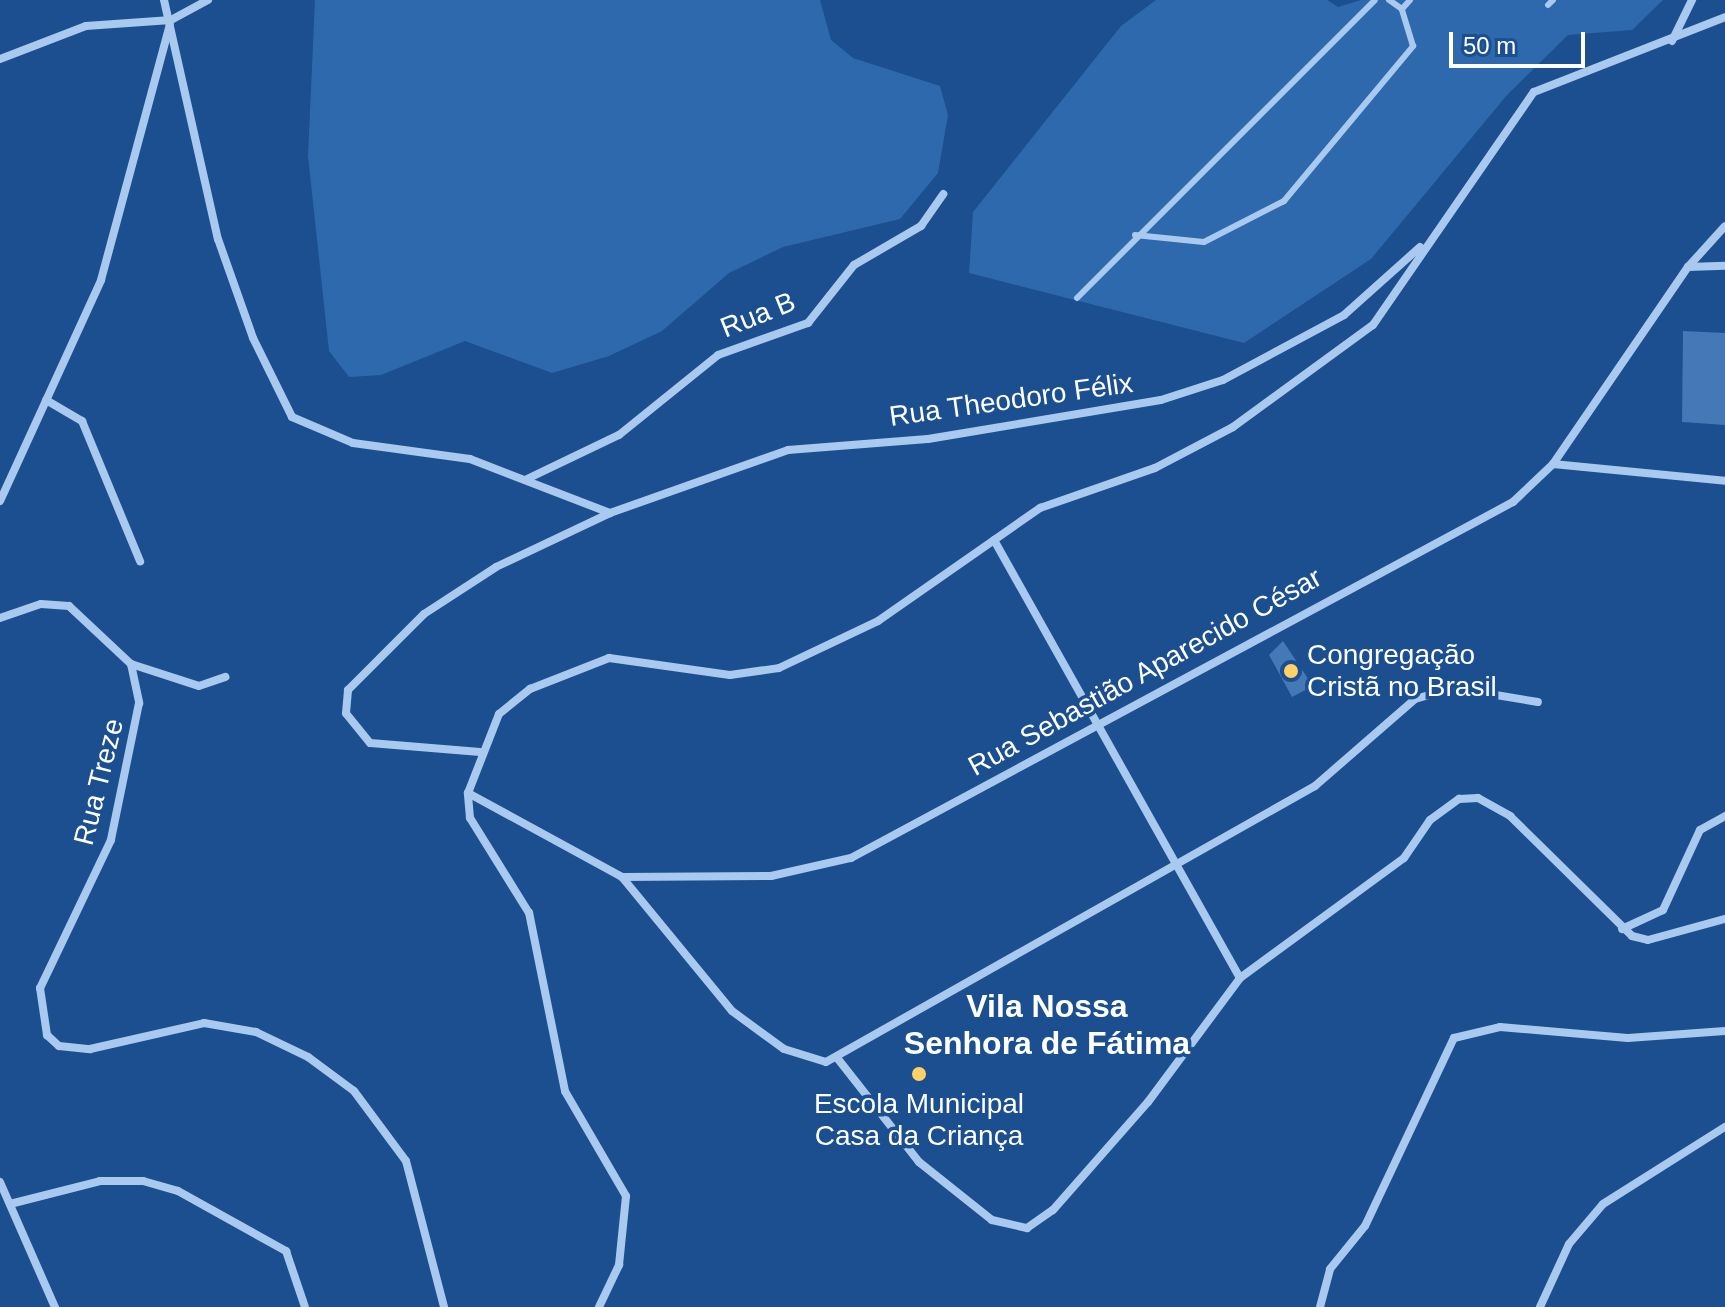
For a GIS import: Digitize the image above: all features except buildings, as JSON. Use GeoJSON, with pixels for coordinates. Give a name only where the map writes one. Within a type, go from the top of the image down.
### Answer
{"type":"FeatureCollection","features":[{"type":"Feature","properties":{"kind":"street"},"geometry":{"type":"LineString","coordinates":[[164,0],[171,20],[218,239],[253,338],[292,417],[353,443],[470,459],[610,513]]}},
{"type":"Feature","properties":{"kind":"street"},"geometry":{"type":"LineString","coordinates":[[0,59],[86,26],[171,20],[208,0]]}},
{"type":"Feature","properties":{"kind":"street"},"geometry":{"type":"LineString","coordinates":[[1672,41],[1692,0]]}},
{"type":"Feature","properties":{"kind":"street"},"geometry":{"type":"LineString","coordinates":[[599,1307],[619,1265],[626,1196],[565,1091],[529,913],[473,827],[468,793],[480,752],[511,701],[573,668],[632,657],[730,675],[779,668],[878,621],[1040,508],[1188,452],[1318,370],[1394,300],[1424,244],[1534,92],[1672,41],[1725,17]]}},
{"type":"Feature","properties":{"kind":"street"},"geometry":{"type":"LineString","coordinates":[[0,501],[122,221],[171,20]]}},
{"type":"Feature","properties":{"kind":"street","name":"Rua B"},"geometry":{"type":"LineString","coordinates":[[527,479],[619,435],[718,355],[808,323],[854,265],[921,226],[943,194]]}},
{"type":"Feature","properties":{"kind":"street","name":"Rua Sebastião Aparecido César"},"geometry":{"type":"LineString","coordinates":[[468,793],[622,877],[771,876],[851,858],[1095,723],[1473,527],[1553,464],[1688,267],[1725,226]]}},
{"type":"Feature","properties":{"kind":"street","name":"Rua Theodoro Félix"},"geometry":{"type":"LineString","coordinates":[[480,752],[370,743],[346,713],[348,690],[424,614],[496,567],[610,513],[788,450],[928,439],[1161,400],[1223,380],[1332,324],[1424,244]]}},
{"type":"Feature","properties":{"kind":"street"},"geometry":{"type":"LineString","coordinates":[[1688,267],[1725,266]]}},
{"type":"Feature","properties":{"kind":"street"},"geometry":{"type":"LineString","coordinates":[[46,400],[82,421],[140,561]]}},
{"type":"Feature","properties":{"kind":"street"},"geometry":{"type":"LineString","coordinates":[[1553,464],[1725,481]]}},
{"type":"Feature","properties":{"kind":"street"},"geometry":{"type":"LineString","coordinates":[[994,540],[1095,723],[1179,864],[1240,978]]}},
{"type":"Feature","properties":{"kind":"street"},"geometry":{"type":"LineString","coordinates":[[0,618],[41,604],[69,606],[131,664],[199,686],[225,677]]}},
{"type":"Feature","properties":{"kind":"street","name":"Rua Treze"},"geometry":{"type":"LineString","coordinates":[[131,664],[140,720],[111,840],[40,988],[40,1022],[59,1046],[90,1049],[204,1023],[256,1032],[308,1057],[354,1091],[406,1161],[444,1307]]}},
{"type":"Feature","properties":{"kind":"street"},"geometry":{"type":"LineString","coordinates":[[622,877],[732,1011],[803,1058],[838,1059],[1315,786],[1399,708],[1427,693],[1454,688],[1538,702]]}},
{"type":"Feature","properties":{"kind":"street"},"geometry":{"type":"LineString","coordinates":[[838,1059],[919,1162],[992,1220],[1027,1228],[1053,1210],[1148,1102],[1240,978],[1404,858],[1430,820],[1459,799],[1478,798],[1510,816],[1622,929],[1648,940],[1725,919]]}},
{"type":"Feature","properties":{"kind":"street"},"geometry":{"type":"LineString","coordinates":[[1622,929],[1663,910],[1700,830],[1725,816]]}},
{"type":"Feature","properties":{"kind":"street"},"geometry":{"type":"LineString","coordinates":[[1320,1307],[1330,1269],[1365,1226],[1454,1038],[1500,1027],[1628,1038],[1725,1031]]}},
{"type":"Feature","properties":{"kind":"street"},"geometry":{"type":"LineString","coordinates":[[1540,1307],[1569,1244],[1603,1204],[1725,1127]]}},
{"type":"Feature","properties":{"kind":"street"},"geometry":{"type":"LineString","coordinates":[[10,1204],[100,1181],[143,1181],[178,1191],[286,1251],[305,1307]]}},
{"type":"Feature","properties":{"kind":"street"},"geometry":{"type":"LineString","coordinates":[[0,1182],[55,1307]]}},
{"type":"Feature","properties":{"kind":"lane"},"geometry":{"type":"LineString","coordinates":[[1077,298],[1135,235],[1375,0]]}},
{"type":"Feature","properties":{"kind":"lane"},"geometry":{"type":"LineString","coordinates":[[1135,235],[1204,242],[1284,201],[1413,46],[1402,9],[1389,0]]}},
{"type":"Feature","properties":{"kind":"lane"},"geometry":{"type":"LineString","coordinates":[[1402,9],[1410,0]]}},
{"type":"Feature","properties":{"kind":"shaded area"},"geometry":{"type":"Polygon","coordinates":[[[315,0],[820,0],[831,40],[853,58],[940,86],[948,115],[938,173],[900,219],[783,247],[729,273],[662,331],[609,356],[552,373],[465,341],[381,375],[349,377],[329,351],[308,156],[315,0]]]}},
{"type":"Feature","properties":{"kind":"shaded area"},"geometry":{"type":"Polygon","coordinates":[[[1156,0],[1327,0],[1338,7],[1361,0],[1663,0],[1632,30],[1568,35],[1507,95],[1371,259],[1244,343],[969,273],[973,212],[1121,26],[1156,0]]]}},
{"type":"Feature","properties":{"kind":"place","name":"Congregação Cristã no Brasil"},"geometry":{"type":"Point","coordinates":[1291,671]}},
{"type":"Feature","properties":{"kind":"place","name":"Escola Municipal Casa da Criança"},"geometry":{"type":"Point","coordinates":[919,1074]}},
{"type":"Feature","properties":{"kind":"district","name":"Vila Nossa Senhora de Fátima"},"geometry":{"type":"Point","coordinates":[1047,1026]}}]}
